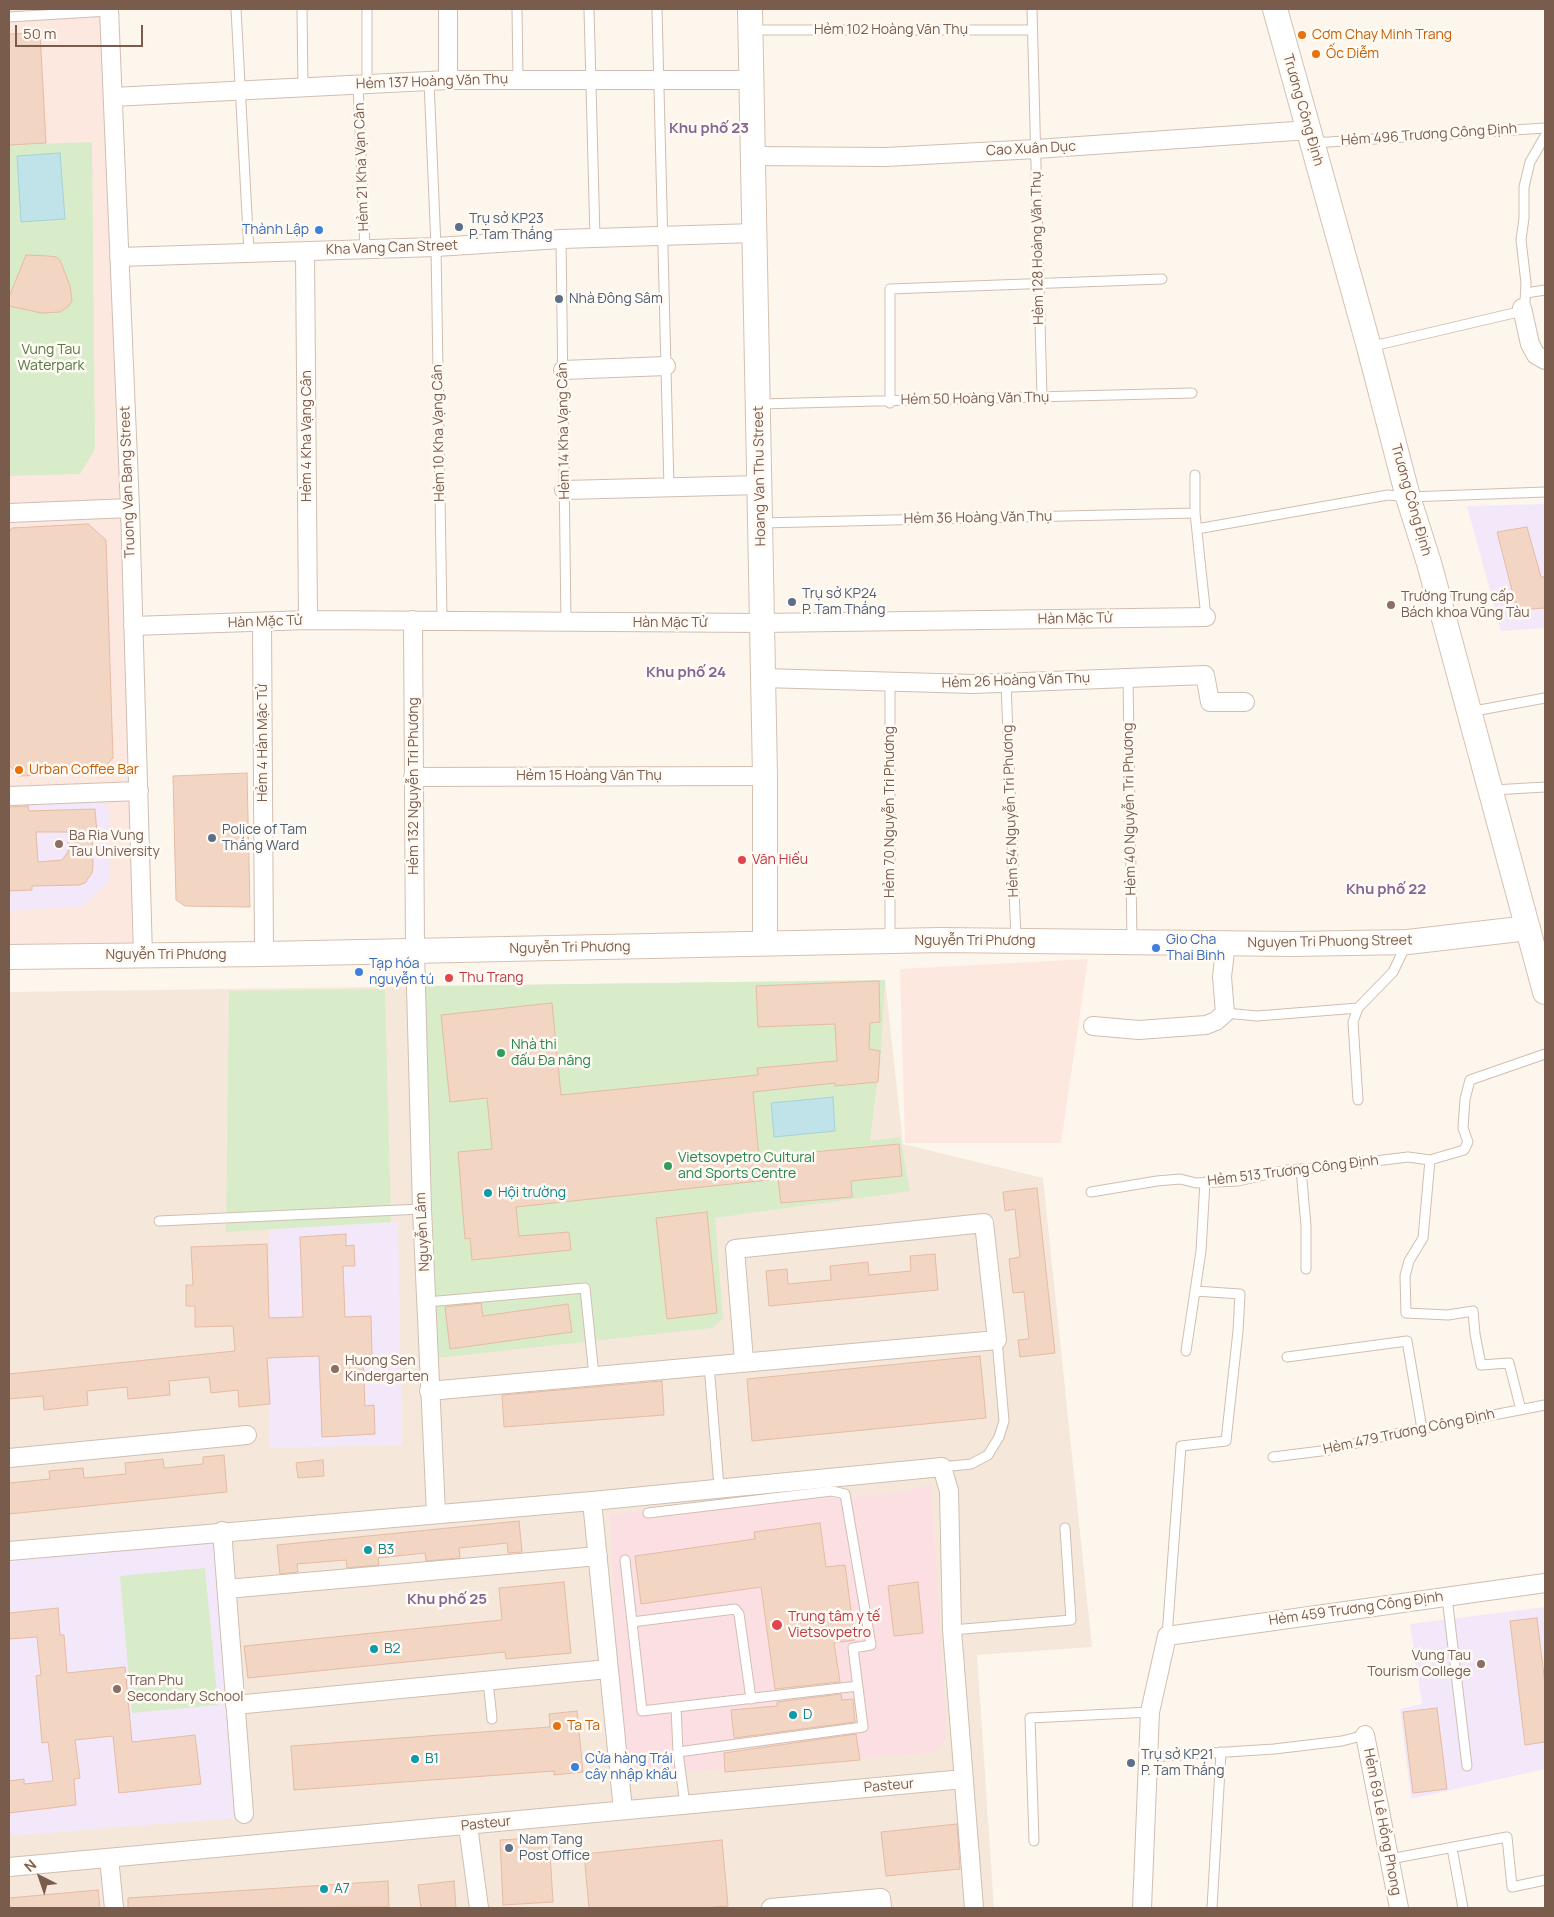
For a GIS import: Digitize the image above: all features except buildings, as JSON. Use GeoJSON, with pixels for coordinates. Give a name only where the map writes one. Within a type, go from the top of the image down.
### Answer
{"type":"FeatureCollection","features":[{"type":"Feature","properties":{"kind":"street"},"geometry":{"type":"LineString","coordinates":[[448,9],[448,80]]}},
{"type":"Feature","properties":{"kind":"street","name":"Trương Công Định"},"geometry":{"type":"LineString","coordinates":[[1274,9],[1369,347],[1408,497],[1429,564],[1545,992]]}},
{"type":"Feature","properties":{"kind":"street","name":"Truong Van Bang Street"},"geometry":{"type":"LineString","coordinates":[[109,10],[130,508],[143,955]]}},
{"type":"Feature","properties":{"kind":"street","name":"Hoang Van Thu Street"},"geometry":{"type":"LineString","coordinates":[[750,19],[766,776],[765,943]]}},
{"type":"Feature","properties":{"kind":"street","name":"Hẻm 137 Hoàng Văn Thụ"},"geometry":{"type":"LineString","coordinates":[[112,97],[448,80],[751,80]]}},
{"type":"Feature","properties":{"kind":"street","name":"Cao Xuân Dục"},"geometry":{"type":"LineString","coordinates":[[753,156],[886,157],[1311,136]]}},
{"type":"Feature","properties":{"kind":"street","name":"Kha Vang Can Street"},"geometry":{"type":"LineString","coordinates":[[119,258],[436,247],[561,239],[755,233]]}},
{"type":"Feature","properties":{"kind":"street","name":"Hẻm 4 Kha Vạng Cân"},"geometry":{"type":"LineString","coordinates":[[305,251],[308,620]]}},
{"type":"Feature","properties":{"kind":"street"},"geometry":{"type":"LineString","coordinates":[[1524,301],[1530,344],[1536,354],[1545,360]]}},
{"type":"Feature","properties":{"kind":"street"},"geometry":{"type":"LineString","coordinates":[[563,370],[666,366]]}},
{"type":"Feature","properties":{"kind":"street"},"geometry":{"type":"LineString","coordinates":[[564,490],[760,485]]}},
{"type":"Feature","properties":{"kind":"street"},"geometry":{"type":"LineString","coordinates":[[9,513],[130,508]]}},
{"type":"Feature","properties":{"kind":"street","name":"Hàn Mặc Tử"},"geometry":{"type":"LineString","coordinates":[[133,626],[308,620],[762,623],[1206,617]]}},
{"type":"Feature","properties":{"kind":"street","name":"Hẻm 132 Nguyễn Tri Phương"},"geometry":{"type":"LineString","coordinates":[[413,620],[415,951]]}},
{"type":"Feature","properties":{"kind":"street","name":"Hẻm 4 Hàn Mặc Tử"},"geometry":{"type":"LineString","coordinates":[[262,622],[264,954]]}},
{"type":"Feature","properties":{"kind":"street","name":"Hẻm 26 Hoàng Văn Thụ"},"geometry":{"type":"LineString","coordinates":[[763,678],[1006,683],[1206,675],[1210,702],[1245,702]]}},
{"type":"Feature","properties":{"kind":"street","name":"Hẻm 15 Hoàng Văn Thụ"},"geometry":{"type":"LineString","coordinates":[[413,777],[766,776]]}},
{"type":"Feature","properties":{"kind":"street"},"geometry":{"type":"LineString","coordinates":[[9,796],[139,792]]}},
{"type":"Feature","properties":{"kind":"street","name":"Nguyen Tri Phuong Street"},"geometry":{"type":"LineString","coordinates":[[1132,941],[1408,942],[1528,928]]}},
{"type":"Feature","properties":{"kind":"street","name":"Nguyễn Tri Phương"},"geometry":{"type":"LineString","coordinates":[[9,957],[264,954],[765,943],[1016,940],[1132,941]]}},
{"type":"Feature","properties":{"kind":"street"},"geometry":{"type":"LineString","coordinates":[[1093,1026],[1139,1030],[1206,1025],[1225,1013],[1222,977],[1226,942]]}},
{"type":"Feature","properties":{"kind":"street","name":"Nguyễn Lâm"},"geometry":{"type":"LineString","coordinates":[[415,951],[422,1209],[436,1513]]}},
{"type":"Feature","properties":{"kind":"street"},"geometry":{"type":"LineString","coordinates":[[429,1391],[997,1340],[984,1223],[735,1249],[744,1362]]}},
{"type":"Feature","properties":{"kind":"street"},"geometry":{"type":"LineString","coordinates":[[9,1458],[247,1435]]}},
{"type":"Feature","properties":{"kind":"street"},"geometry":{"type":"LineString","coordinates":[[9,1551],[942,1467],[949,1491],[952,1630],[974,1908]]}},
{"type":"Feature","properties":{"kind":"street"},"geometry":{"type":"LineString","coordinates":[[592,1500],[623,1810]]}},
{"type":"Feature","properties":{"kind":"street"},"geometry":{"type":"LineString","coordinates":[[222,1532],[244,1814]]}},
{"type":"Feature","properties":{"kind":"street"},"geometry":{"type":"LineString","coordinates":[[227,1589],[598,1556]]}},
{"type":"Feature","properties":{"kind":"street","name":"Hẻm 459 Trương Công Định"},"geometry":{"type":"LineString","coordinates":[[1167,1636],[1545,1583]]}},
{"type":"Feature","properties":{"kind":"street"},"geometry":{"type":"LineString","coordinates":[[1142,1908],[1150,1712],[1167,1636]]}},
{"type":"Feature","properties":{"kind":"street"},"geometry":{"type":"LineString","coordinates":[[235,1705],[608,1669]]}},
{"type":"Feature","properties":{"kind":"street","name":"Hẻm 69 Lê Hồng Phong"},"geometry":{"type":"LineString","coordinates":[[1365,1735],[1399,1908]]}},
{"type":"Feature","properties":{"kind":"street","name":"Pasteur"},"geometry":{"type":"LineString","coordinates":[[9,1867],[964,1779]]}},
{"type":"Feature","properties":{"kind":"street"},"geometry":{"type":"LineString","coordinates":[[468,1826],[479,1908]]}},
{"type":"Feature","properties":{"kind":"street"},"geometry":{"type":"LineString","coordinates":[[109,1858],[114,1908]]}},
{"type":"Feature","properties":{"kind":"street"},"geometry":{"type":"LineString","coordinates":[[771,1908],[881,1898],[882,1908]]}},
{"type":"Feature","properties":{"kind":"lane"},"geometry":{"type":"LineString","coordinates":[[236,9],[249,253]]}},
{"type":"Feature","properties":{"kind":"lane"},"geometry":{"type":"LineString","coordinates":[[302,9],[303,86]]}},
{"type":"Feature","properties":{"kind":"lane","name":"Hẻm 21 Kha Vạn Cân"},"geometry":{"type":"LineString","coordinates":[[365,249],[363,84],[367,9]]}},
{"type":"Feature","properties":{"kind":"lane"},"geometry":{"type":"LineString","coordinates":[[517,9],[518,79]]}},
{"type":"Feature","properties":{"kind":"lane"},"geometry":{"type":"LineString","coordinates":[[589,9],[594,238]]}},
{"type":"Feature","properties":{"kind":"lane"},"geometry":{"type":"LineString","coordinates":[[657,9],[669,488]]}},
{"type":"Feature","properties":{"kind":"lane","name":"Hẻm 128 Hoàng Văn Thụ"},"geometry":{"type":"LineString","coordinates":[[1032,9],[1042,398]]}},
{"type":"Feature","properties":{"kind":"lane"},"geometry":{"type":"LineString","coordinates":[[9,17],[109,10]]}},
{"type":"Feature","properties":{"kind":"lane","name":"Hẻm 102 Hoàng Văn Thụ"},"geometry":{"type":"LineString","coordinates":[[750,19],[1032,30]]}},
{"type":"Feature","properties":{"kind":"lane","name":"Hẻm 10 Kha Vạng Cân"},"geometry":{"type":"LineString","coordinates":[[430,81],[436,247],[442,620]]}},
{"type":"Feature","properties":{"kind":"lane","name":"Hẻm 496 Trương Công Định"},"geometry":{"type":"LineString","coordinates":[[1311,136],[1545,128]]}},
{"type":"Feature","properties":{"kind":"lane"},"geometry":{"type":"LineString","coordinates":[[1524,301],[1525,264],[1521,240],[1524,218],[1524,187],[1530,162],[1545,136]]}},
{"type":"Feature","properties":{"kind":"lane","name":"Hẻm 14 Kha Vạng Cân"},"geometry":{"type":"LineString","coordinates":[[561,239],[566,623]]}},
{"type":"Feature","properties":{"kind":"lane"},"geometry":{"type":"LineString","coordinates":[[890,403],[890,289],[1162,279]]}},
{"type":"Feature","properties":{"kind":"lane"},"geometry":{"type":"LineString","coordinates":[[1369,347],[1514,313],[1524,301],[1545,290]]}},
{"type":"Feature","properties":{"kind":"lane","name":"Hẻm 50 Hoàng Văn Thụ"},"geometry":{"type":"LineString","coordinates":[[759,404],[1192,393]]}},
{"type":"Feature","properties":{"kind":"lane"},"geometry":{"type":"LineString","coordinates":[[1195,475],[1195,514],[1206,617]]}},
{"type":"Feature","properties":{"kind":"lane"},"geometry":{"type":"LineString","coordinates":[[1197,529],[1388,495],[1408,497],[1545,492]]}},
{"type":"Feature","properties":{"kind":"lane","name":"Hẻm 36 Hoàng Văn Thụ"},"geometry":{"type":"LineString","coordinates":[[760,523],[1195,514]]}},
{"type":"Feature","properties":{"kind":"lane","name":"Hẻm 40 Nguyễn Tri Phương"},"geometry":{"type":"LineString","coordinates":[[1128,678],[1132,941]]}},
{"type":"Feature","properties":{"kind":"lane","name":"Hẻm 70 Nguyễn Tri Phương"},"geometry":{"type":"LineString","coordinates":[[890,682],[890,942]]}},
{"type":"Feature","properties":{"kind":"lane","name":"Hẻm 54 Nguyễn Tri Phương"},"geometry":{"type":"LineString","coordinates":[[1006,683],[1016,940]]}},
{"type":"Feature","properties":{"kind":"lane"},"geometry":{"type":"LineString","coordinates":[[1469,712],[1545,698]]}},
{"type":"Feature","properties":{"kind":"lane"},"geometry":{"type":"LineString","coordinates":[[1490,790],[1545,787]]}},
{"type":"Feature","properties":{"kind":"lane"},"geometry":{"type":"LineString","coordinates":[[1358,1100],[1353,1022],[1358,1008],[1393,972],[1408,942]]}},
{"type":"Feature","properties":{"kind":"lane"},"geometry":{"type":"LineString","coordinates":[[1225,1013],[1257,1016],[1358,1008]]}},
{"type":"Feature","properties":{"kind":"lane","name":"Hẻm 513 Trương Công Định"},"geometry":{"type":"LineString","coordinates":[[1091,1192],[1180,1179],[1205,1182],[1238,1181],[1301,1169],[1344,1166],[1358,1160],[1367,1162],[1408,1157],[1430,1160],[1464,1150],[1468,1142],[1464,1128],[1465,1099],[1470,1080],[1545,1054]]}},
{"type":"Feature","properties":{"kind":"lane"},"geometry":{"type":"LineString","coordinates":[[1430,1160],[1423,1238],[1409,1261],[1405,1276],[1406,1313],[1448,1315],[1473,1311],[1481,1364],[1509,1363],[1520,1410]]}},
{"type":"Feature","properties":{"kind":"lane"},"geometry":{"type":"LineString","coordinates":[[1301,1169],[1306,1226],[1306,1269]]}},
{"type":"Feature","properties":{"kind":"lane"},"geometry":{"type":"LineString","coordinates":[[1186,1351],[1201,1251],[1205,1182]]}},
{"type":"Feature","properties":{"kind":"lane"},"geometry":{"type":"LineString","coordinates":[[159,1221],[422,1209]]}},
{"type":"Feature","properties":{"kind":"lane"},"geometry":{"type":"LineString","coordinates":[[426,1302],[585,1288],[594,1376]]}},
{"type":"Feature","properties":{"kind":"lane"},"geometry":{"type":"LineString","coordinates":[[1167,1636],[1181,1446],[1226,1441],[1238,1331],[1240,1294],[1195,1291]]}},
{"type":"Feature","properties":{"kind":"lane"},"geometry":{"type":"LineString","coordinates":[[942,1467],[971,1464],[988,1455],[999,1438],[1004,1421],[997,1340]]}},
{"type":"Feature","properties":{"kind":"lane"},"geometry":{"type":"LineString","coordinates":[[1288,1357],[1407,1341],[1422,1429]]}},
{"type":"Feature","properties":{"kind":"lane"},"geometry":{"type":"LineString","coordinates":[[709,1365],[720,1487]]}},
{"type":"Feature","properties":{"kind":"lane","name":"Hẻm 479 Trương Công Định"},"geometry":{"type":"LineString","coordinates":[[1273,1457],[1329,1450],[1356,1442],[1545,1405]]}},
{"type":"Feature","properties":{"kind":"lane"},"geometry":{"type":"LineString","coordinates":[[648,1513],[832,1491],[845,1494],[871,1645],[853,1648],[863,1728],[678,1752]]}},
{"type":"Feature","properties":{"kind":"lane"},"geometry":{"type":"LineString","coordinates":[[952,1630],[1071,1620],[1065,1528]]}},
{"type":"Feature","properties":{"kind":"lane"},"geometry":{"type":"LineString","coordinates":[[626,1560],[642,1711],[858,1686]]}},
{"type":"Feature","properties":{"kind":"lane"},"geometry":{"type":"LineString","coordinates":[[1447,1597],[1467,1766]]}},
{"type":"Feature","properties":{"kind":"lane"},"geometry":{"type":"LineString","coordinates":[[632,1622],[735,1609],[739,1614],[750,1698]]}},
{"type":"Feature","properties":{"kind":"lane"},"geometry":{"type":"LineString","coordinates":[[488,1681],[492,1719]]}},
{"type":"Feature","properties":{"kind":"lane"},"geometry":{"type":"LineString","coordinates":[[676,1707],[678,1752],[685,1805]]}},
{"type":"Feature","properties":{"kind":"lane"},"geometry":{"type":"LineString","coordinates":[[1034,1841],[1030,1718],[1150,1712]]}},
{"type":"Feature","properties":{"kind":"lane"},"geometry":{"type":"LineString","coordinates":[[1149,1757],[1342,1741],[1365,1735]]}},
{"type":"Feature","properties":{"kind":"lane"},"geometry":{"type":"LineString","coordinates":[[1212,1908],[1221,1752]]}},
{"type":"Feature","properties":{"kind":"lane"},"geometry":{"type":"LineString","coordinates":[[1390,1859],[1506,1837],[1512,1887],[1545,1880]]}},
{"type":"Feature","properties":{"kind":"lane"},"geometry":{"type":"LineString","coordinates":[[1452,1848],[1463,1908]]}},
{"type":"Feature","properties":{"kind":"shaded area"},"geometry":{"type":"Polygon","coordinates":[[[9,9],[113,9],[143,955],[9,957],[9,9]]]}},
{"type":"Feature","properties":{"kind":"shaded area"},"geometry":{"type":"Polygon","coordinates":[[[1545,504],[1545,628],[1501,631],[1467,506],[1545,504]]]}},
{"type":"Feature","properties":{"kind":"shaded area","name":"Ba Ria Vung Tau University"},"geometry":{"type":"Polygon","coordinates":[[[96,798],[109,808],[109,881],[84,906],[9,911],[9,803],[96,798]]]}},
{"type":"Feature","properties":{"kind":"shaded area"},"geometry":{"type":"Polygon","coordinates":[[[1088,959],[1061,1143],[905,1143],[900,969],[1088,959]]]}},
{"type":"Feature","properties":{"kind":"shaded area"},"geometry":{"type":"Polygon","coordinates":[[[885,980],[903,1144],[1043,1178],[1092,1647],[977,1655],[994,1908],[9,1908],[9,992],[885,980]]]}},
{"type":"Feature","properties":{"kind":"shaded area","name":"Huong Sen Kindergarten"},"geometry":{"type":"Polygon","coordinates":[[[398,1222],[402,1445],[269,1448],[270,1229],[398,1222]]]}},
{"type":"Feature","properties":{"kind":"shaded area","name":"Trung tâm y tế Vietsovpetro"},"geometry":{"type":"Polygon","coordinates":[[[931,1485],[947,1737],[935,1752],[621,1777],[610,1514],[890,1494],[931,1485]]]}},
{"type":"Feature","properties":{"kind":"shaded area","name":"Tran Phu Secondary School"},"geometry":{"type":"Polygon","coordinates":[[[215,1541],[235,1818],[9,1836],[9,1560],[215,1541]]]}},
{"type":"Feature","properties":{"kind":"shaded area","name":"Vung Tau Tourism College"},"geometry":{"type":"Polygon","coordinates":[[[1545,1607],[1545,1769],[1411,1799],[1400,1709],[1422,1704],[1410,1624],[1545,1607]]]}},
{"type":"Feature","properties":{"kind":"green space","name":"Vung Tau Waterpark"},"geometry":{"type":"Polygon","coordinates":[[[92,142],[95,449],[80,474],[9,476],[9,145],[92,142]]]}},
{"type":"Feature","properties":{"kind":"green space","name":"Vietsovpetro Cultural and Sports Centre"},"geometry":{"type":"Polygon","coordinates":[[[885,980],[881,1052],[870,1141],[900,1137],[910,1191],[715,1218],[723,1319],[712,1328],[437,1358],[425,986],[885,980]]]}},
{"type":"Feature","properties":{"kind":"green space"},"geometry":{"type":"Polygon","coordinates":[[[385,989],[391,1222],[226,1232],[229,991],[385,989]]]}},
{"type":"Feature","properties":{"kind":"green space"},"geometry":{"type":"Polygon","coordinates":[[[205,1568],[218,1705],[132,1713],[120,1576],[205,1568]]]}},
{"type":"Feature","properties":{"kind":"water"},"geometry":{"type":"Polygon","coordinates":[[[60,153],[65,219],[21,222],[17,156],[60,153]]]}},
{"type":"Feature","properties":{"kind":"water"},"geometry":{"type":"Polygon","coordinates":[[[833,1097],[835,1131],[774,1137],[771,1103],[833,1097]]]}},
{"type":"Feature","properties":{"kind":"place","name":"Cơm Chay Minh Trang"},"geometry":{"type":"Point","coordinates":[1302,35]}},
{"type":"Feature","properties":{"kind":"place","name":"Ốc Diễm"},"geometry":{"type":"Point","coordinates":[1316,54]}},
{"type":"Feature","properties":{"kind":"place","name":"Trụ sở KP23 P. Tam Thắng"},"geometry":{"type":"Point","coordinates":[459,227]}},
{"type":"Feature","properties":{"kind":"place","name":"Thành Lập"},"geometry":{"type":"Point","coordinates":[319,230]}},
{"type":"Feature","properties":{"kind":"place","name":"Nhà Đông Sâm"},"geometry":{"type":"Point","coordinates":[559,299]}},
{"type":"Feature","properties":{"kind":"place","name":"Trụ sở KP24 P. Tam Thắng"},"geometry":{"type":"Point","coordinates":[792,602]}},
{"type":"Feature","properties":{"kind":"place","name":"Trường Trung cấp Bách khoa Vũng Tàu"},"geometry":{"type":"Point","coordinates":[1391,605]}},
{"type":"Feature","properties":{"kind":"place","name":"Urban Coffee Bar"},"geometry":{"type":"Point","coordinates":[19,770]}},
{"type":"Feature","properties":{"kind":"place","name":"Police of Tam Thắng Ward"},"geometry":{"type":"Point","coordinates":[212,838]}},
{"type":"Feature","properties":{"kind":"place","name":"Ba Ria Vung Tau University"},"geometry":{"type":"Point","coordinates":[59,844]}},
{"type":"Feature","properties":{"kind":"place","name":"Văn Hiếu"},"geometry":{"type":"Point","coordinates":[742,860]}},
{"type":"Feature","properties":{"kind":"place","name":"Gio Cha Thai Binh"},"geometry":{"type":"Point","coordinates":[1156,948]}},
{"type":"Feature","properties":{"kind":"place","name":"Tạp hóa nguyễn tú"},"geometry":{"type":"Point","coordinates":[359,972]}},
{"type":"Feature","properties":{"kind":"place","name":"Thu Trang"},"geometry":{"type":"Point","coordinates":[449,978]}},
{"type":"Feature","properties":{"kind":"place","name":"Nhà thi đấu Đa năng"},"geometry":{"type":"Point","coordinates":[501,1053]}},
{"type":"Feature","properties":{"kind":"place","name":"Vietsovpetro Cultural and Sports Centre"},"geometry":{"type":"Point","coordinates":[668,1166]}},
{"type":"Feature","properties":{"kind":"place","name":"Hội trường"},"geometry":{"type":"Point","coordinates":[488,1193]}},
{"type":"Feature","properties":{"kind":"place","name":"Huong Sen Kindergarten"},"geometry":{"type":"Point","coordinates":[335,1369]}},
{"type":"Feature","properties":{"kind":"place","name":"B3"},"geometry":{"type":"Point","coordinates":[368,1550]}},
{"type":"Feature","properties":{"kind":"place","name":"Trung tâm y tế Vietsovpetro"},"geometry":{"type":"Point","coordinates":[777,1625]}},
{"type":"Feature","properties":{"kind":"place","name":"B2"},"geometry":{"type":"Point","coordinates":[374,1649]}},
{"type":"Feature","properties":{"kind":"place","name":"Vung Tau Tourism College"},"geometry":{"type":"Point","coordinates":[1481,1664]}},
{"type":"Feature","properties":{"kind":"place","name":"Tran Phu Secondary School"},"geometry":{"type":"Point","coordinates":[117,1689]}},
{"type":"Feature","properties":{"kind":"place","name":"D"},"geometry":{"type":"Point","coordinates":[793,1715]}},
{"type":"Feature","properties":{"kind":"place","name":"Ta Ta"},"geometry":{"type":"Point","coordinates":[557,1726]}},
{"type":"Feature","properties":{"kind":"place","name":"B1"},"geometry":{"type":"Point","coordinates":[415,1759]}},
{"type":"Feature","properties":{"kind":"place","name":"Trụ sở KP21 P. Tam Thắng"},"geometry":{"type":"Point","coordinates":[1131,1763]}},
{"type":"Feature","properties":{"kind":"place","name":"Cửa hàng Trái cây nhập khẩu"},"geometry":{"type":"Point","coordinates":[575,1767]}},
{"type":"Feature","properties":{"kind":"place","name":"Nam Tang Post Office"},"geometry":{"type":"Point","coordinates":[509,1848]}},
{"type":"Feature","properties":{"kind":"place","name":"A7"},"geometry":{"type":"Point","coordinates":[324,1889]}},
{"type":"Feature","properties":{"kind":"district","name":"Khu phố 23"},"geometry":{"type":"Point","coordinates":[709,129]}},
{"type":"Feature","properties":{"kind":"district","name":"Khu phố 24"},"geometry":{"type":"Point","coordinates":[686,673]}},
{"type":"Feature","properties":{"kind":"district","name":"Khu phố 22"},"geometry":{"type":"Point","coordinates":[1386,890]}},
{"type":"Feature","properties":{"kind":"district","name":"Khu phố 25"},"geometry":{"type":"Point","coordinates":[447,1600]}}]}
